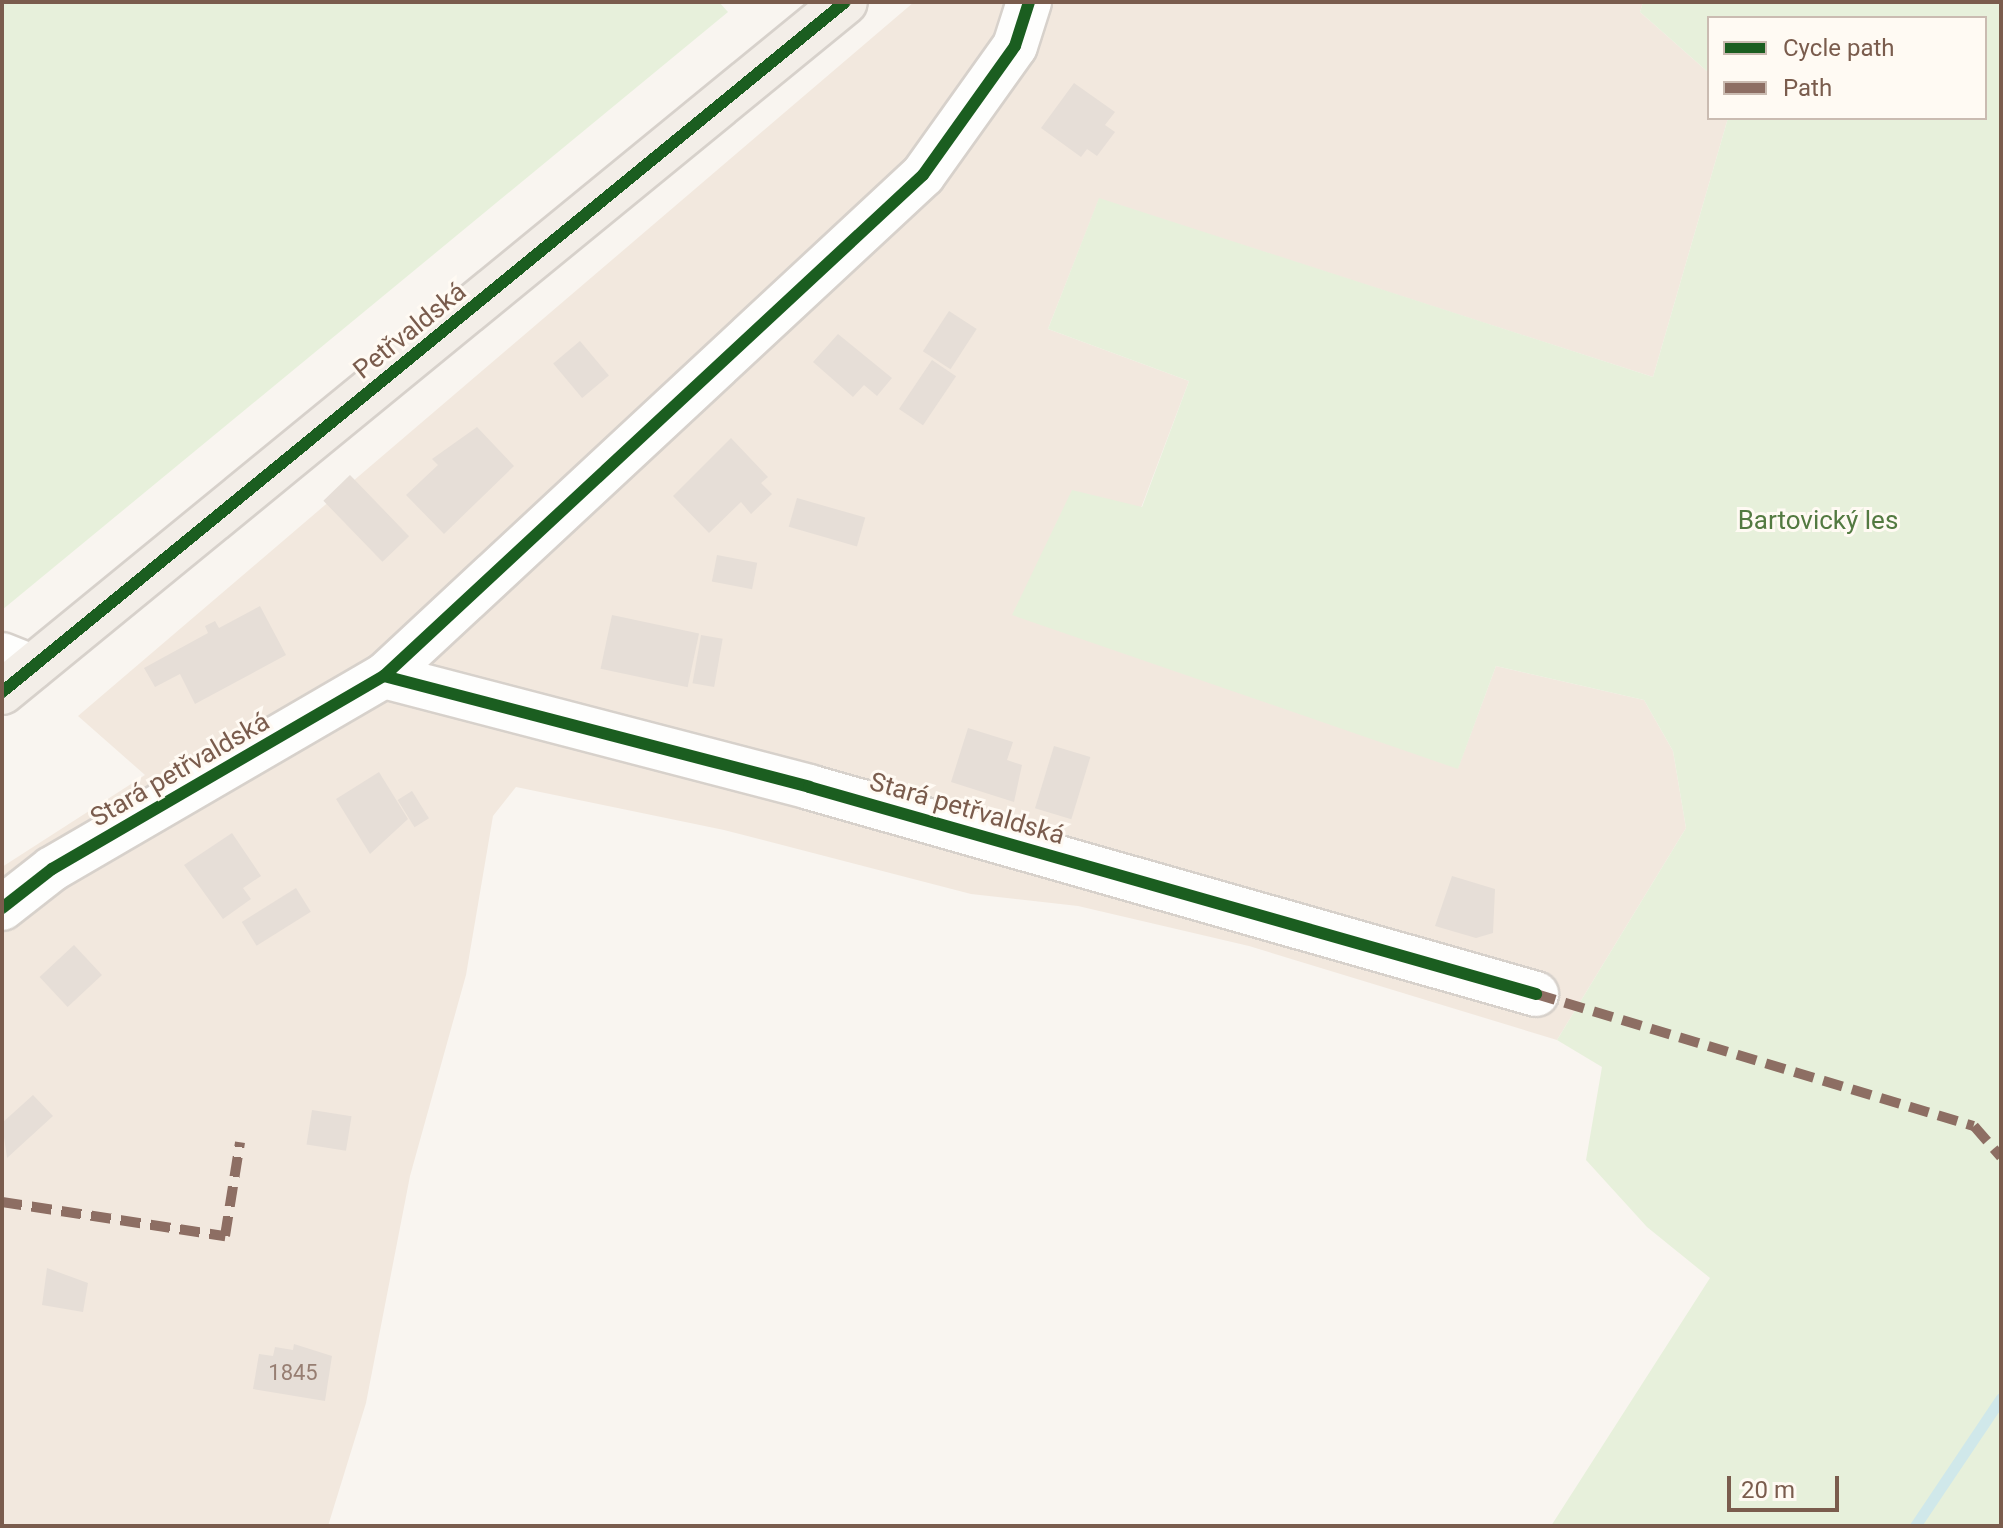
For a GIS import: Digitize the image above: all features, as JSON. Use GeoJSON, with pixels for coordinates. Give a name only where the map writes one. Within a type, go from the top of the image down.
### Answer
{"type":"FeatureCollection","features":[{"type":"Feature","properties":{"kind":"main road","name":"Petřvaldská"},"geometry":{"type":"LineString","coordinates":[[12,671],[845,2]]}},
{"type":"Feature","properties":{"kind":"street","name":"Stará petřvaldská"},"geometry":{"type":"LineString","coordinates":[[2,908],[52,869],[384,676],[923,175],[1015,46],[1029,2]]}},
{"type":"Feature","properties":{"kind":"street","name":"Stará petřvaldská"},"geometry":{"type":"LineString","coordinates":[[384,676],[809,787],[1536,994]]}},
{"type":"Feature","properties":{"kind":"shaded area"},"geometry":{"type":"Polygon","coordinates":[[[914,2],[1643,2],[1640,12],[1707,71],[1707,120],[1727,120],[1653,377],[1099,199],[1048,329],[1189,381],[1141,508],[1458,768],[1496,666],[1644,700],[1673,751],[1686,828],[1557,1040],[1249,946],[1078,906],[971,894],[724,830],[516,787],[493,816],[466,975],[410,1176],[366,1403],[328,1526],[2,1526],[2,867],[145,775],[78,716],[914,2]]]}},
{"type":"Feature","properties":{"kind":"green space"},"geometry":{"type":"Polygon","coordinates":[[[2,2],[719,2],[728,12],[2,610],[2,2]]]}},
{"type":"Feature","properties":{"kind":"green space","name":"Bartovický les"},"geometry":{"type":"Polygon","coordinates":[[[1643,2],[2001,2],[2001,1526],[1551,1526],[1710,1278],[1647,1227],[1586,1160],[1602,1067],[1557,1040],[1686,828],[1673,751],[1644,700],[1496,666],[1458,769],[1012,615],[1072,490],[1142,507],[1189,381],[1048,329],[1099,198],[1653,377],[1727,120],[1987,120],[1987,16],[1707,16],[1707,71],[1640,12],[1643,2]]]}},
{"type":"Feature","properties":{"kind":"building"},"geometry":{"type":"Polygon","coordinates":[[[1074,83],[1115,112],[1105,125],[1115,132],[1097,156],[1087,149],[1081,157],[1041,128],[1074,83]]]}},
{"type":"Feature","properties":{"kind":"building"},"geometry":{"type":"Polygon","coordinates":[[[949,311],[977,329],[951,369],[923,351],[949,311]]]}},
{"type":"Feature","properties":{"kind":"building"},"geometry":{"type":"Polygon","coordinates":[[[838,334],[892,378],[877,396],[864,385],[853,397],[813,362],[838,334]]]}},
{"type":"Feature","properties":{"kind":"building"},"geometry":{"type":"Polygon","coordinates":[[[580,341],[609,375],[582,398],[553,363],[580,341]]]}},
{"type":"Feature","properties":{"kind":"building"},"geometry":{"type":"Polygon","coordinates":[[[932,360],[956,376],[923,425],[899,409],[932,360]]]}},
{"type":"Feature","properties":{"kind":"building"},"geometry":{"type":"Polygon","coordinates":[[[477,427],[514,466],[444,534],[406,495],[438,465],[432,459],[477,427]]]}},
{"type":"Feature","properties":{"kind":"building"},"geometry":{"type":"Polygon","coordinates":[[[731,438],[768,477],[761,483],[772,494],[751,514],[741,502],[709,533],[673,496],[731,438]]]}},
{"type":"Feature","properties":{"kind":"building"},"geometry":{"type":"Polygon","coordinates":[[[350,475],[409,536],[382,562],[323,501],[350,475]]]}},
{"type":"Feature","properties":{"kind":"building"},"geometry":{"type":"Polygon","coordinates":[[[797,498],[865,518],[857,546],[789,527],[797,498]]]}},
{"type":"Feature","properties":{"kind":"building"},"geometry":{"type":"Polygon","coordinates":[[[717,555],[757,563],[752,589],[712,582],[717,555]]]}},
{"type":"Feature","properties":{"kind":"building"},"geometry":{"type":"Polygon","coordinates":[[[260,606],[286,655],[195,704],[180,674],[155,687],[144,668],[208,633],[205,626],[215,621],[219,628],[260,606]]]}},
{"type":"Feature","properties":{"kind":"building"},"geometry":{"type":"Polygon","coordinates":[[[612,615],[699,634],[688,687],[601,669],[612,615]]]}},
{"type":"Feature","properties":{"kind":"building"},"geometry":{"type":"Polygon","coordinates":[[[701,635],[723,639],[714,687],[692,683],[701,635]]]}},
{"type":"Feature","properties":{"kind":"building"},"geometry":{"type":"Polygon","coordinates":[[[968,728],[1013,742],[1007,760],[1022,765],[1014,802],[951,782],[968,728]]]}},
{"type":"Feature","properties":{"kind":"building"},"geometry":{"type":"Polygon","coordinates":[[[1054,746],[1090,757],[1071,819],[1035,808],[1054,746]]]}},
{"type":"Feature","properties":{"kind":"building"},"geometry":{"type":"Polygon","coordinates":[[[379,772],[408,819],[370,854],[336,799],[379,772]]]}},
{"type":"Feature","properties":{"kind":"building"},"geometry":{"type":"Polygon","coordinates":[[[412,791],[429,818],[415,827],[398,800],[412,791]]]}},
{"type":"Feature","properties":{"kind":"building"},"geometry":{"type":"Polygon","coordinates":[[[232,833],[261,876],[243,888],[251,899],[223,919],[184,865],[232,833]]]}},
{"type":"Feature","properties":{"kind":"building"},"geometry":{"type":"Polygon","coordinates":[[[1452,876],[1495,889],[1493,933],[1476,938],[1435,926],[1452,876]]]}},
{"type":"Feature","properties":{"kind":"building"},"geometry":{"type":"Polygon","coordinates":[[[296,888],[311,912],[257,946],[242,922],[296,888]]]}},
{"type":"Feature","properties":{"kind":"building"},"geometry":{"type":"Polygon","coordinates":[[[74,945],[102,975],[68,1007],[40,977],[74,945]]]}},
{"type":"Feature","properties":{"kind":"building"},"geometry":{"type":"Polygon","coordinates":[[[33,1095],[53,1116],[7,1158],[2,1123],[33,1095]]]}},
{"type":"Feature","properties":{"kind":"building"},"geometry":{"type":"Polygon","coordinates":[[[312,1110],[352,1116],[346,1151],[307,1145],[312,1110]]]}},
{"type":"Feature","properties":{"kind":"building"},"geometry":{"type":"Polygon","coordinates":[[[47,1268],[88,1283],[83,1312],[42,1305],[47,1268]]]}},
{"type":"Feature","properties":{"kind":"building"},"geometry":{"type":"Polygon","coordinates":[[[294,1344],[332,1356],[325,1401],[253,1389],[259,1354],[273,1356],[275,1347],[293,1350],[294,1344]]]}},
{"type":"Feature","properties":{"kind":"waterway"},"geometry":{"type":"LineString","coordinates":[[1915,1526],[2001,1398]]}},
{"type":"Feature","properties":{"kind":"marked path"},"geometry":{"type":"LineString","coordinates":[[1536,994],[1974,1126],[2001,1157]]}},
{"type":"Feature","properties":{"kind":"marked path"},"geometry":{"type":"LineString","coordinates":[[2,1202],[225,1236],[240,1142]]}},
{"type":"Feature","properties":{"kind":"cycle path"},"geometry":{"type":"LineString","coordinates":[[2,692],[845,2]]}},
{"type":"Feature","properties":{"kind":"cycle path"},"geometry":{"type":"LineString","coordinates":[[2,908],[52,869],[384,676],[923,175],[1015,46],[1029,2]]}},
{"type":"Feature","properties":{"kind":"cycle path"},"geometry":{"type":"LineString","coordinates":[[384,676],[809,787],[1536,994]]}}]}
